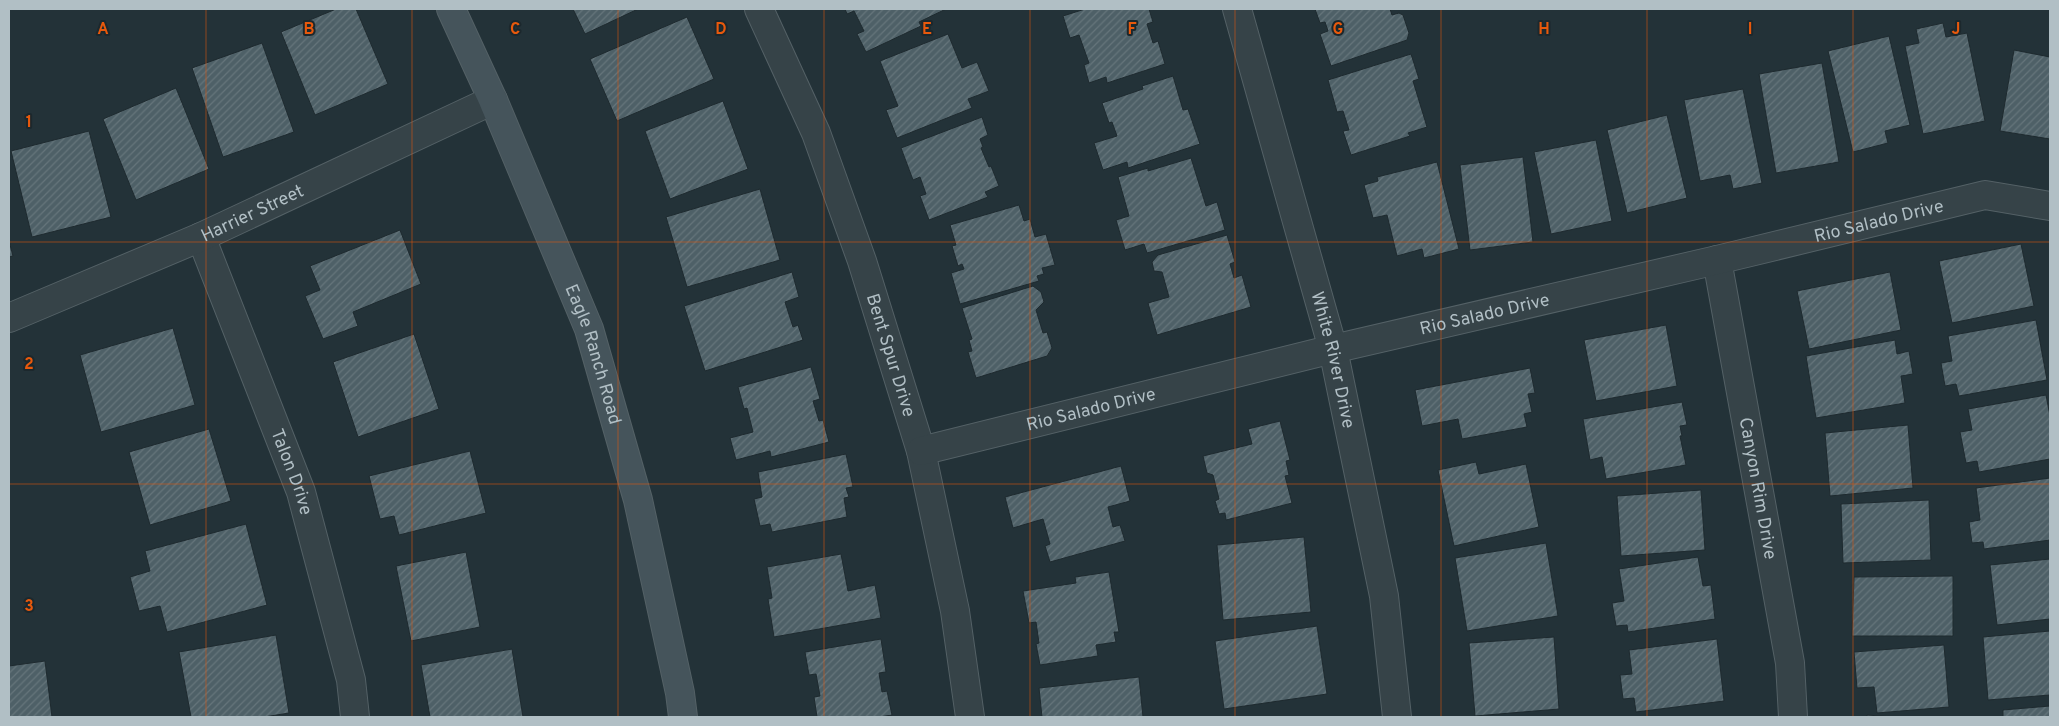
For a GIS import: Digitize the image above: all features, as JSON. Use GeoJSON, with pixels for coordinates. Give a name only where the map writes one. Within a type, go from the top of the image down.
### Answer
{"type":"FeatureCollection","features":[{"type":"Feature","properties":{"kind":"street","name":"Eagle Ranch Road"},"geometry":{"type":"LineString","coordinates":[[451,9],[493,100],[589,329],[638,500],[680,693],[683,717]]}},
{"type":"Feature","properties":{"kind":"street","name":"Bent Spur Drive"},"geometry":{"type":"LineString","coordinates":[[759,9],[816,133],[862,261],[921,451],[955,611],[970,717]]}},
{"type":"Feature","properties":{"kind":"street","name":"White River Drive"},"geometry":{"type":"LineString","coordinates":[[1237,9],[1333,349],[1384,596],[1396,717]]}},
{"type":"Feature","properties":{"kind":"street","name":"Harrier Street"},"geometry":{"type":"LineString","coordinates":[[9,318],[201,237],[493,100]]}},
{"type":"Feature","properties":{"kind":"street","name":"Rio Salado Drive"},"geometry":{"type":"LineString","coordinates":[[921,451],[1333,349],[1717,260],[1985,195],[2050,206]]}},
{"type":"Feature","properties":{"kind":"street","name":"Talon Drive"},"geometry":{"type":"LineString","coordinates":[[201,237],[300,492],[350,680],[355,717]]}},
{"type":"Feature","properties":{"kind":"street","name":"Canyon Rim Drive"},"geometry":{"type":"LineString","coordinates":[[1717,260],[1790,664],[1793,717]]}},
{"type":"Feature","properties":{"kind":"building"},"geometry":{"type":"Polygon","coordinates":[[[336,9],[356,9],[388,84],[315,115],[281,32],[336,9]]]}},
{"type":"Feature","properties":{"kind":"building"},"geometry":{"type":"Polygon","coordinates":[[[573,9],[638,9],[585,34],[573,9]]]}},
{"type":"Feature","properties":{"kind":"building"},"geometry":{"type":"Polygon","coordinates":[[[845,9],[946,9],[919,22],[921,26],[866,52],[857,34],[864,31],[854,11],[847,14],[845,9]]]}},
{"type":"Feature","properties":{"kind":"building"},"geometry":{"type":"Polygon","coordinates":[[[1085,9],[1149,9],[1153,22],[1147,24],[1153,43],[1158,41],[1165,64],[1107,83],[1106,77],[1089,83],[1084,65],[1089,63],[1079,35],[1070,38],[1063,16],[1085,9]]]}},
{"type":"Feature","properties":{"kind":"building"},"geometry":{"type":"Polygon","coordinates":[[[1315,9],[1390,9],[1392,15],[1399,13],[1403,15],[1409,33],[1407,40],[1331,66],[1320,34],[1328,31],[1325,22],[1320,23],[1315,9]]]}},
{"type":"Feature","properties":{"kind":"building"},"geometry":{"type":"Polygon","coordinates":[[[687,17],[714,79],[617,121],[590,59],[687,17]]]}},
{"type":"Feature","properties":{"kind":"building"},"geometry":{"type":"Polygon","coordinates":[[[1943,23],[1946,37],[1967,33],[1985,121],[1923,134],[1905,46],[1919,43],[1916,29],[1943,23]]]}},
{"type":"Feature","properties":{"kind":"building"},"geometry":{"type":"Polygon","coordinates":[[[948,34],[962,68],[977,62],[989,91],[968,99],[972,108],[897,138],[886,110],[898,106],[880,61],[948,34]]]}},
{"type":"Feature","properties":{"kind":"building"},"geometry":{"type":"Polygon","coordinates":[[[1889,36],[1910,125],[1885,131],[1888,143],[1853,152],[1828,51],[1889,36]]]}},
{"type":"Feature","properties":{"kind":"building"},"geometry":{"type":"Polygon","coordinates":[[[262,43],[294,132],[223,157],[192,68],[262,43]]]}},
{"type":"Feature","properties":{"kind":"building"},"geometry":{"type":"Polygon","coordinates":[[[2014,50],[2050,57],[2050,139],[2000,131],[2014,50]]]}},
{"type":"Feature","properties":{"kind":"building"},"geometry":{"type":"Polygon","coordinates":[[[1411,54],[1419,79],[1413,81],[1427,127],[1408,133],[1410,136],[1351,155],[1343,131],[1349,130],[1343,111],[1337,112],[1328,80],[1411,54]]]}},
{"type":"Feature","properties":{"kind":"building"},"geometry":{"type":"Polygon","coordinates":[[[1822,63],[1839,162],[1776,173],[1759,74],[1822,63]]]}},
{"type":"Feature","properties":{"kind":"building"},"geometry":{"type":"Polygon","coordinates":[[[1173,76],[1183,110],[1188,109],[1200,144],[1128,168],[1127,162],[1103,170],[1094,143],[1117,136],[1112,122],[1109,123],[1102,103],[1143,89],[1142,86],[1173,76]]]}},
{"type":"Feature","properties":{"kind":"building"},"geometry":{"type":"Polygon","coordinates":[[[176,88],[209,169],[136,200],[103,119],[176,88]]]}},
{"type":"Feature","properties":{"kind":"building"},"geometry":{"type":"Polygon","coordinates":[[[1743,89],[1762,183],[1733,189],[1730,175],[1700,181],[1684,100],[1743,89]]]}},
{"type":"Feature","properties":{"kind":"building"},"geometry":{"type":"Polygon","coordinates":[[[723,101],[748,169],[670,199],[645,131],[723,101]]]}},
{"type":"Feature","properties":{"kind":"building"},"geometry":{"type":"Polygon","coordinates":[[[1667,115],[1687,198],[1627,213],[1607,130],[1667,115]]]}},
{"type":"Feature","properties":{"kind":"building"},"geometry":{"type":"Polygon","coordinates":[[[982,117],[988,135],[980,139],[983,147],[981,148],[999,186],[985,192],[988,197],[929,220],[920,196],[926,194],[920,177],[913,180],[901,148],[982,117]]]}},
{"type":"Feature","properties":{"kind":"building"},"geometry":{"type":"Polygon","coordinates":[[[89,131],[111,217],[32,237],[11,151],[89,131]]]}},
{"type":"Feature","properties":{"kind":"building"},"geometry":{"type":"Polygon","coordinates":[[[1596,140],[1612,221],[1551,234],[1534,152],[1596,140]]]}},
{"type":"Feature","properties":{"kind":"building"},"geometry":{"type":"Polygon","coordinates":[[[1523,157],[1533,242],[1470,250],[1460,165],[1523,157]]]}},
{"type":"Feature","properties":{"kind":"building"},"geometry":{"type":"Polygon","coordinates":[[[1191,158],[1206,206],[1217,202],[1225,230],[1147,253],[1144,244],[1125,250],[1116,220],[1129,216],[1118,177],[1148,168],[1148,171],[1191,158]]]}},
{"type":"Feature","properties":{"kind":"building"},"geometry":{"type":"Polygon","coordinates":[[[1437,162],[1459,249],[1424,258],[1422,249],[1397,256],[1387,215],[1373,218],[1364,185],[1378,181],[1377,177],[1437,162]]]}},
{"type":"Feature","properties":{"kind":"building"},"geometry":{"type":"Polygon","coordinates":[[[760,189],[780,260],[687,287],[666,217],[760,189]]]}},
{"type":"Feature","properties":{"kind":"building"},"geometry":{"type":"Polygon","coordinates":[[[1019,205],[1024,221],[1030,219],[1035,237],[1046,234],[1055,265],[1042,268],[1044,274],[1037,276],[1039,281],[960,304],[951,273],[964,269],[962,264],[958,266],[952,246],[956,245],[950,225],[1019,205]]]}},
{"type":"Feature","properties":{"kind":"building"},"geometry":{"type":"Polygon","coordinates":[[[400,230],[421,284],[353,312],[358,326],[323,339],[305,296],[320,290],[310,266],[400,230]]]}},
{"type":"Feature","properties":{"kind":"building"},"geometry":{"type":"Polygon","coordinates":[[[1227,235],[1235,262],[1230,264],[1234,278],[1242,275],[1251,307],[1157,335],[1148,303],[1169,297],[1162,272],[1154,271],[1152,262],[1158,255],[1227,235]]]}},
{"type":"Feature","properties":{"kind":"building"},"geometry":{"type":"Polygon","coordinates":[[[9,241],[13,256],[9,257],[9,241]]]}},
{"type":"Feature","properties":{"kind":"building"},"geometry":{"type":"Polygon","coordinates":[[[2021,244],[2034,306],[1952,323],[1939,261],[2021,244]]]}},
{"type":"Feature","properties":{"kind":"building"},"geometry":{"type":"Polygon","coordinates":[[[792,272],[799,297],[785,302],[793,327],[798,325],[803,340],[705,371],[684,306],[792,272]]]}},
{"type":"Feature","properties":{"kind":"building"},"geometry":{"type":"Polygon","coordinates":[[[1890,272],[1901,330],[1809,349],[1797,291],[1890,272]]]}},
{"type":"Feature","properties":{"kind":"building"},"geometry":{"type":"Polygon","coordinates":[[[1033,286],[1041,292],[1044,302],[1036,310],[1043,333],[1047,332],[1052,348],[1047,356],[976,378],[968,352],[972,351],[969,340],[972,339],[962,308],[1033,286]]]}},
{"type":"Feature","properties":{"kind":"building"},"geometry":{"type":"Polygon","coordinates":[[[2036,320],[2047,380],[1959,396],[1956,384],[1945,386],[1941,363],[1952,361],[1948,336],[2036,320]]]}},
{"type":"Feature","properties":{"kind":"building"},"geometry":{"type":"Polygon","coordinates":[[[1666,325],[1677,386],[1596,401],[1584,340],[1666,325]]]}},
{"type":"Feature","properties":{"kind":"building"},"geometry":{"type":"Polygon","coordinates":[[[173,328],[195,405],[101,432],[80,355],[173,328]]]}},
{"type":"Feature","properties":{"kind":"building"},"geometry":{"type":"Polygon","coordinates":[[[414,334],[439,409],[358,437],[333,362],[414,334]]]}},
{"type":"Feature","properties":{"kind":"building"},"geometry":{"type":"Polygon","coordinates":[[[1895,340],[1897,354],[1909,351],[1913,374],[1901,376],[1905,403],[1816,418],[1806,356],[1895,340]]]}},
{"type":"Feature","properties":{"kind":"building"},"geometry":{"type":"Polygon","coordinates":[[[811,367],[820,399],[813,401],[819,421],[823,420],[829,442],[771,457],[770,451],[736,460],[730,438],[753,432],[747,408],[744,409],[738,387],[811,367]]]}},
{"type":"Feature","properties":{"kind":"building"},"geometry":{"type":"Polygon","coordinates":[[[1530,368],[1535,393],[1528,394],[1532,412],[1524,414],[1527,427],[1462,439],[1458,419],[1422,426],[1415,390],[1530,368]]]}},
{"type":"Feature","properties":{"kind":"building"},"geometry":{"type":"Polygon","coordinates":[[[2046,395],[2050,416],[2050,459],[1979,472],[1977,461],[1966,463],[1960,432],[1972,430],[1968,409],[2046,395]]]}},
{"type":"Feature","properties":{"kind":"building"},"geometry":{"type":"Polygon","coordinates":[[[1682,402],[1687,425],[1680,426],[1682,436],[1680,436],[1686,465],[1606,479],[1602,457],[1590,460],[1583,419],[1682,402]]]}},
{"type":"Feature","properties":{"kind":"building"},"geometry":{"type":"Polygon","coordinates":[[[1280,421],[1290,460],[1286,461],[1289,475],[1285,476],[1292,503],[1226,520],[1225,513],[1219,514],[1215,501],[1219,499],[1213,475],[1207,473],[1203,456],[1252,444],[1248,429],[1280,421]]]}},
{"type":"Feature","properties":{"kind":"building"},"geometry":{"type":"Polygon","coordinates":[[[1908,425],[1913,488],[1830,496],[1825,433],[1908,425]]]}},
{"type":"Feature","properties":{"kind":"building"},"geometry":{"type":"Polygon","coordinates":[[[209,429],[231,501],[150,525],[129,452],[209,429]]]}},
{"type":"Feature","properties":{"kind":"building"},"geometry":{"type":"Polygon","coordinates":[[[470,451],[486,513],[399,535],[394,516],[380,519],[369,476],[470,451]]]}},
{"type":"Feature","properties":{"kind":"building"},"geometry":{"type":"Polygon","coordinates":[[[846,454],[853,487],[846,488],[849,497],[844,498],[847,517],[772,532],[770,524],[760,526],[754,499],[762,497],[758,472],[846,454]]]}},
{"type":"Feature","properties":{"kind":"building"},"geometry":{"type":"Polygon","coordinates":[[[1476,462],[1479,474],[1526,464],[1539,527],[1454,546],[1438,470],[1476,462]]]}},
{"type":"Feature","properties":{"kind":"building"},"geometry":{"type":"Polygon","coordinates":[[[1121,466],[1130,501],[1108,507],[1113,527],[1120,525],[1125,541],[1050,562],[1045,546],[1050,544],[1043,519],[1013,528],[1005,497],[1121,466]]]}},
{"type":"Feature","properties":{"kind":"building"},"geometry":{"type":"Polygon","coordinates":[[[2050,478],[2050,540],[1984,549],[1983,542],[1972,543],[1969,522],[1980,520],[1976,488],[2050,478]]]}},
{"type":"Feature","properties":{"kind":"building"},"geometry":{"type":"Polygon","coordinates":[[[1701,490],[1705,550],[1621,556],[1617,496],[1701,490]]]}},
{"type":"Feature","properties":{"kind":"building"},"geometry":{"type":"Polygon","coordinates":[[[1929,500],[1931,560],[1843,563],[1841,504],[1929,500]]]}},
{"type":"Feature","properties":{"kind":"building"},"geometry":{"type":"Polygon","coordinates":[[[246,524],[267,605],[167,632],[160,606],[139,611],[130,577],[150,571],[145,551],[246,524]]]}},
{"type":"Feature","properties":{"kind":"building"},"geometry":{"type":"Polygon","coordinates":[[[1304,537],[1311,612],[1223,620],[1217,545],[1304,537]]]}},
{"type":"Feature","properties":{"kind":"building"},"geometry":{"type":"Polygon","coordinates":[[[1546,543],[1558,616],[1467,631],[1455,558],[1546,543]]]}},
{"type":"Feature","properties":{"kind":"building"},"geometry":{"type":"Polygon","coordinates":[[[466,552],[480,627],[411,641],[396,566],[466,552]]]}},
{"type":"Feature","properties":{"kind":"building"},"geometry":{"type":"Polygon","coordinates":[[[841,554],[848,591],[875,585],[881,618],[774,637],[768,599],[772,598],[767,567],[841,554]]]}},
{"type":"Feature","properties":{"kind":"building"},"geometry":{"type":"Polygon","coordinates":[[[1698,557],[1703,586],[1711,585],[1715,619],[1628,632],[1627,625],[1616,626],[1612,603],[1624,601],[1619,569],[1698,557]]]}},
{"type":"Feature","properties":{"kind":"building"},"geometry":{"type":"Polygon","coordinates":[[[2050,559],[2050,619],[1997,625],[1990,565],[2050,559]]]}},
{"type":"Feature","properties":{"kind":"building"},"geometry":{"type":"Polygon","coordinates":[[[1109,572],[1119,632],[1114,632],[1116,642],[1096,645],[1098,656],[1040,665],[1036,644],[1039,643],[1036,622],[1029,623],[1023,591],[1076,583],[1075,577],[1109,572]]]}},
{"type":"Feature","properties":{"kind":"building"},"geometry":{"type":"Polygon","coordinates":[[[1953,576],[1953,636],[1852,636],[1854,577],[1953,576]]]}},
{"type":"Feature","properties":{"kind":"building"},"geometry":{"type":"Polygon","coordinates":[[[1317,626],[1327,694],[1224,709],[1215,641],[1317,626]]]}},
{"type":"Feature","properties":{"kind":"building"},"geometry":{"type":"Polygon","coordinates":[[[2050,631],[2050,695],[1988,700],[1983,637],[2050,631]]]}},
{"type":"Feature","properties":{"kind":"building"},"geometry":{"type":"Polygon","coordinates":[[[276,635],[289,713],[264,717],[191,717],[179,652],[276,635]]]}},
{"type":"Feature","properties":{"kind":"building"},"geometry":{"type":"Polygon","coordinates":[[[1554,637],[1559,709],[1475,716],[1469,643],[1554,637]]]}},
{"type":"Feature","properties":{"kind":"building"},"geometry":{"type":"Polygon","coordinates":[[[881,639],[886,672],[879,673],[882,692],[887,691],[892,715],[879,717],[817,717],[814,697],[820,696],[816,674],[809,675],[805,652],[881,639]]]}},
{"type":"Feature","properties":{"kind":"building"},"geometry":{"type":"Polygon","coordinates":[[[1717,639],[1724,701],[1636,712],[1634,698],[1623,699],[1620,675],[1632,674],[1629,650],[1717,639]]]}},
{"type":"Feature","properties":{"kind":"building"},"geometry":{"type":"Polygon","coordinates":[[[1944,645],[1949,707],[1877,713],[1874,687],[1857,688],[1854,652],[1944,645]]]}},
{"type":"Feature","properties":{"kind":"building"},"geometry":{"type":"Polygon","coordinates":[[[512,649],[523,717],[430,717],[421,665],[512,649]]]}},
{"type":"Feature","properties":{"kind":"building"},"geometry":{"type":"Polygon","coordinates":[[[45,661],[52,717],[9,717],[9,666],[45,661]]]}},
{"type":"Feature","properties":{"kind":"building"},"geometry":{"type":"Polygon","coordinates":[[[1139,677],[1143,717],[1042,717],[1039,688],[1139,677]]]}},
{"type":"Feature","properties":{"kind":"building"},"geometry":{"type":"Polygon","coordinates":[[[2050,706],[2050,717],[2003,717],[2003,710],[2050,706]]]}},
{"type":"Feature","properties":{"kind":"building"},"geometry":{"type":"Polygon","coordinates":[[[1867,715],[1893,717],[1867,717],[1867,715]]]}}]}
